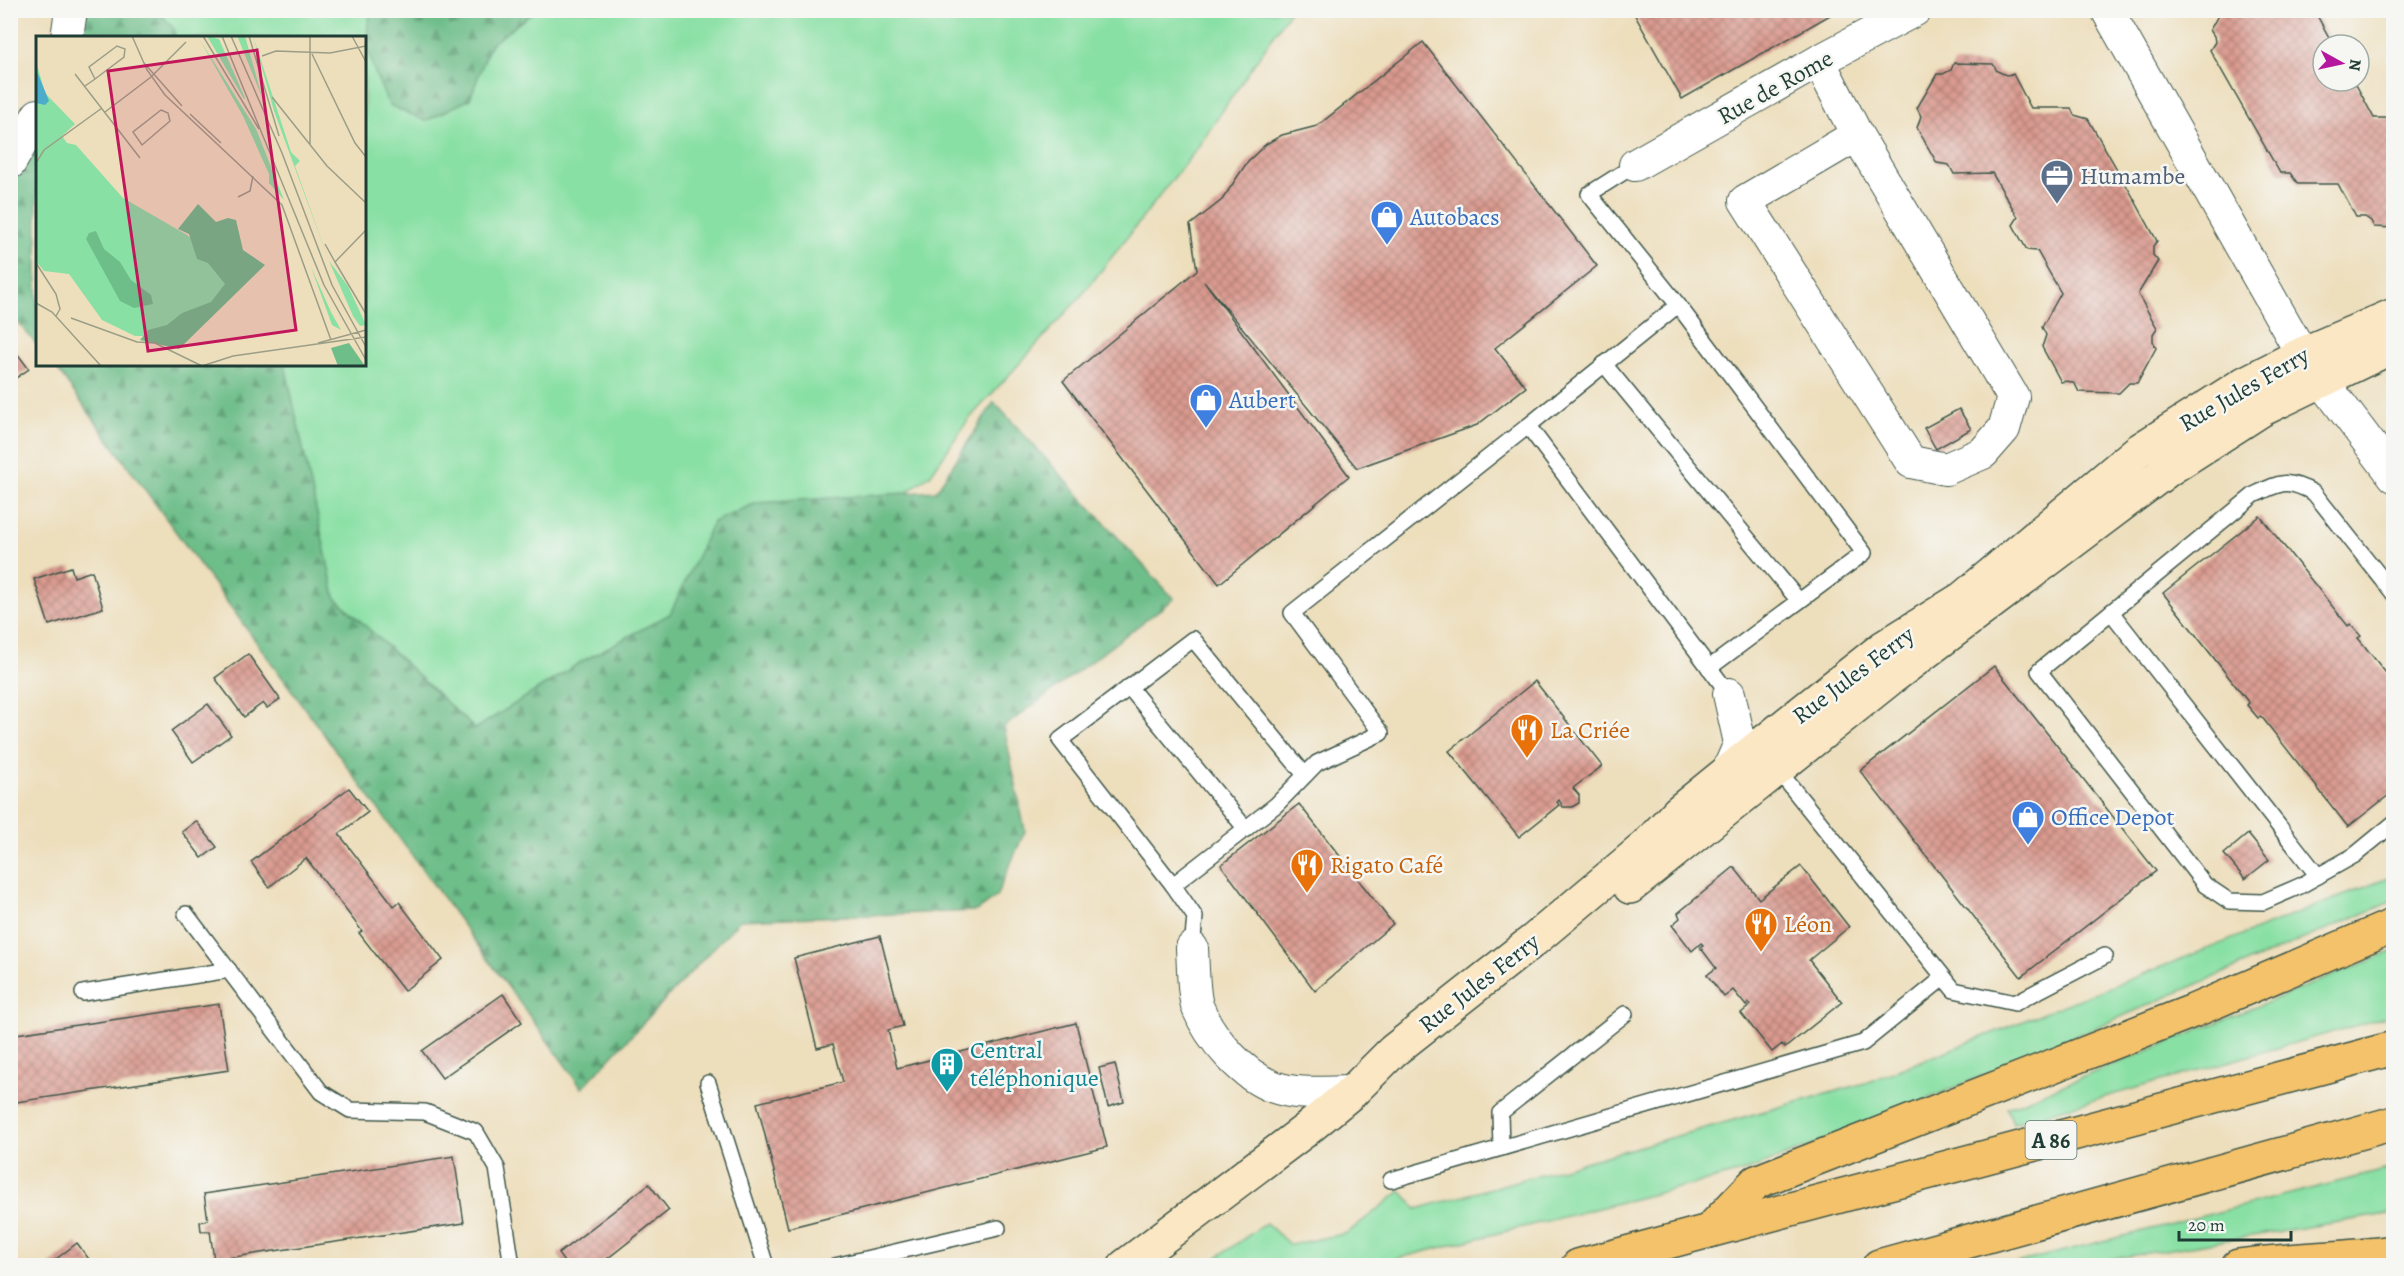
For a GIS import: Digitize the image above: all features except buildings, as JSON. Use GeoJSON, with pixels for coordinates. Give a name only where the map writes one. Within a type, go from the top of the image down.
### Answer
{"type":"FeatureCollection","features":[{"type":"Feature","properties":{"kind":"highway"},"geometry":{"type":"LineString","coordinates":[[1709,1231],[1756,1182],[2193,1011],[2394,925]]}},
{"type":"Feature","properties":{"kind":"highway","name":"A 86"},"geometry":{"type":"LineString","coordinates":[[1578,1266],[2394,1048]]}},
{"type":"Feature","properties":{"kind":"highway"},"geometry":{"type":"LineString","coordinates":[[1878,1266],[2394,1123]]}},
{"type":"Feature","properties":{"kind":"highway"},"geometry":{"type":"LineString","coordinates":[[2285,1259],[2369,1233],[2394,1230]]}},
{"type":"Feature","properties":{"kind":"highway"},"geometry":{"type":"LineString","coordinates":[[2238,1266],[2285,1259],[2372,1255],[2394,1251]]}},
{"type":"Feature","properties":{"kind":"street"},"geometry":{"type":"LineString","coordinates":[[67,36],[71,10]]}},
{"type":"Feature","properties":{"kind":"street","name":"Rue de Rome"},"geometry":{"type":"LineString","coordinates":[[1635,165],[1819,61],[1915,10]]}},
{"type":"Feature","properties":{"kind":"street"},"geometry":{"type":"LineString","coordinates":[[2107,10],[2311,367],[2392,472]]}},
{"type":"Feature","properties":{"kind":"street"},"geometry":{"type":"LineString","coordinates":[[1819,61],[1857,135],[2013,397],[2004,429],[1983,453],[1946,469],[1911,462],[1744,201],[1857,135]]}},
{"type":"Feature","properties":{"kind":"street"},"geometry":{"type":"LineString","coordinates":[[10,163],[36,118]]}},
{"type":"Feature","properties":{"kind":"street","name":"Rue Jules Ferry"},"geometry":{"type":"LineString","coordinates":[[1352,1092],[1404,1066],[1891,678],[2169,470],[2261,410],[2311,367],[2394,315]]}},
{"type":"Feature","properties":{"kind":"street","name":"Rue Jules Ferry"},"geometry":{"type":"LineString","coordinates":[[1125,1266],[1307,1129],[1352,1092],[1393,1051],[1551,926],[1645,847],[1678,812],[1789,722],[1884,647],[1964,598],[2138,451],[2245,383],[2394,346]]}},
{"type":"Feature","properties":{"kind":"street"},"geometry":{"type":"LineString","coordinates":[[1729,694],[1769,729],[1789,722]]}},
{"type":"Feature","properties":{"kind":"street"},"geometry":{"type":"LineString","coordinates":[[1726,773],[1740,743],[1729,694]]}},
{"type":"Feature","properties":{"kind":"street"},"geometry":{"type":"LineString","coordinates":[[1192,948],[1197,1007],[1224,1050],[1254,1076],[1274,1087],[1297,1092],[1352,1092]]}},
{"type":"Feature","properties":{"kind":"lane"},"geometry":{"type":"LineString","coordinates":[[1635,165],[1589,194],[1678,304],[1864,553],[1709,668]]}},
{"type":"Feature","properties":{"kind":"lane"},"geometry":{"type":"LineString","coordinates":[[1173,885],[1276,805],[1317,763],[1381,733],[1292,613],[1678,304]]}},
{"type":"Feature","properties":{"kind":"lane"},"geometry":{"type":"LineString","coordinates":[[1604,364],[1799,601]]}},
{"type":"Feature","properties":{"kind":"lane"},"geometry":{"type":"LineString","coordinates":[[1528,426],[1729,694]]}},
{"type":"Feature","properties":{"kind":"lane"},"geometry":{"type":"LineString","coordinates":[[2394,594],[2314,493],[2296,483],[2276,484],[2254,495],[2039,671],[2205,885],[2229,901],[2263,902],[2300,886],[2355,855],[2394,823]]}},
{"type":"Feature","properties":{"kind":"lane"},"geometry":{"type":"LineString","coordinates":[[2111,612],[2318,876]]}},
{"type":"Feature","properties":{"kind":"lane"},"geometry":{"type":"LineString","coordinates":[[1192,948],[1195,916],[1060,740],[1193,639],[1305,774]]}},
{"type":"Feature","properties":{"kind":"lane"},"geometry":{"type":"LineString","coordinates":[[1129,687],[1245,829]]}},
{"type":"Feature","properties":{"kind":"lane"},"geometry":{"type":"LineString","coordinates":[[1778,769],[1954,990],[2015,1003],[2105,956]]}},
{"type":"Feature","properties":{"kind":"lane"},"geometry":{"type":"LineString","coordinates":[[186,914],[321,1092],[350,1110],[425,1112],[476,1132],[497,1168],[512,1266]]}},
{"type":"Feature","properties":{"kind":"lane"},"geometry":{"type":"LineString","coordinates":[[83,993],[229,970]]}},
{"type":"Feature","properties":{"kind":"lane"},"geometry":{"type":"LineString","coordinates":[[1391,1180],[1863,1043],[1943,978]]}},
{"type":"Feature","properties":{"kind":"lane"},"geometry":{"type":"LineString","coordinates":[[1501,1148],[1500,1113],[1625,1014]]}},
{"type":"Feature","properties":{"kind":"lane"},"geometry":{"type":"LineString","coordinates":[[708,1083],[766,1266]]}},
{"type":"Feature","properties":{"kind":"lane"},"geometry":{"type":"LineString","coordinates":[[835,1266],[998,1228]]}},
{"type":"Feature","properties":{"kind":"green space"},"geometry":{"type":"Polygon","coordinates":[[[81,10],[158,11],[174,29],[175,36],[73,36],[81,10]]]}},
{"type":"Feature","properties":{"kind":"green space"},"geometry":{"type":"Polygon","coordinates":[[[125,10],[1290,11],[1198,147],[1082,295],[968,420],[931,474],[894,502],[810,585],[420,754],[151,366],[366,366],[366,36],[123,36],[125,10]]]}},
{"type":"Feature","properties":{"kind":"green space"},"geometry":{"type":"Polygon","coordinates":[[[372,10],[535,11],[490,45],[470,99],[426,121],[389,105],[370,59],[367,35],[372,10]]]}},
{"type":"Feature","properties":{"kind":"green space"},"geometry":{"type":"Polygon","coordinates":[[[36,130],[36,344],[11,314],[10,192],[36,130]]]}},
{"type":"Feature","properties":{"kind":"green space"},"geometry":{"type":"Polygon","coordinates":[[[55,366],[285,366],[335,597],[475,729],[581,662],[670,614],[713,522],[756,503],[936,491],[994,402],[1174,599],[1004,727],[1025,831],[996,897],[976,911],[740,920],[582,1088],[55,366]]]}},
{"type":"Feature","properties":{"kind":"green space"},"geometry":{"type":"Polygon","coordinates":[[[2393,876],[2393,901],[1857,1129],[1742,1172],[1371,1265],[1205,1266],[1266,1223],[1290,1245],[1347,1233],[1401,1191],[1417,1209],[1865,1083],[2393,876]]]}},
{"type":"Feature","properties":{"kind":"green space"},"geometry":{"type":"Polygon","coordinates":[[[2393,951],[2393,1015],[2013,1123],[2007,1108],[2393,951]]]}},
{"type":"Feature","properties":{"kind":"green space"},"geometry":{"type":"Polygon","coordinates":[[[2393,1168],[2393,1213],[2074,1265],[2008,1265],[2393,1168]]]}},
{"type":"Feature","properties":{"kind":"place","name":"Humambe"},"geometry":{"type":"Point","coordinates":[2057,205]}},
{"type":"Feature","properties":{"kind":"place","name":"Autobacs"},"geometry":{"type":"Point","coordinates":[1387,246]}},
{"type":"Feature","properties":{"kind":"place","name":"Aubert"},"geometry":{"type":"Point","coordinates":[1206,429]}},
{"type":"Feature","properties":{"kind":"place","name":"La Criée"},"geometry":{"type":"Point","coordinates":[1527,759]}},
{"type":"Feature","properties":{"kind":"place","name":"Office Depot"},"geometry":{"type":"Point","coordinates":[2028,846]}},
{"type":"Feature","properties":{"kind":"place","name":"Rigato Café"},"geometry":{"type":"Point","coordinates":[1307,894]}},
{"type":"Feature","properties":{"kind":"place","name":"Léon"},"geometry":{"type":"Point","coordinates":[1761,953]}},
{"type":"Feature","properties":{"kind":"place","name":"Central téléphonique"},"geometry":{"type":"Point","coordinates":[947,1093]}}]}
